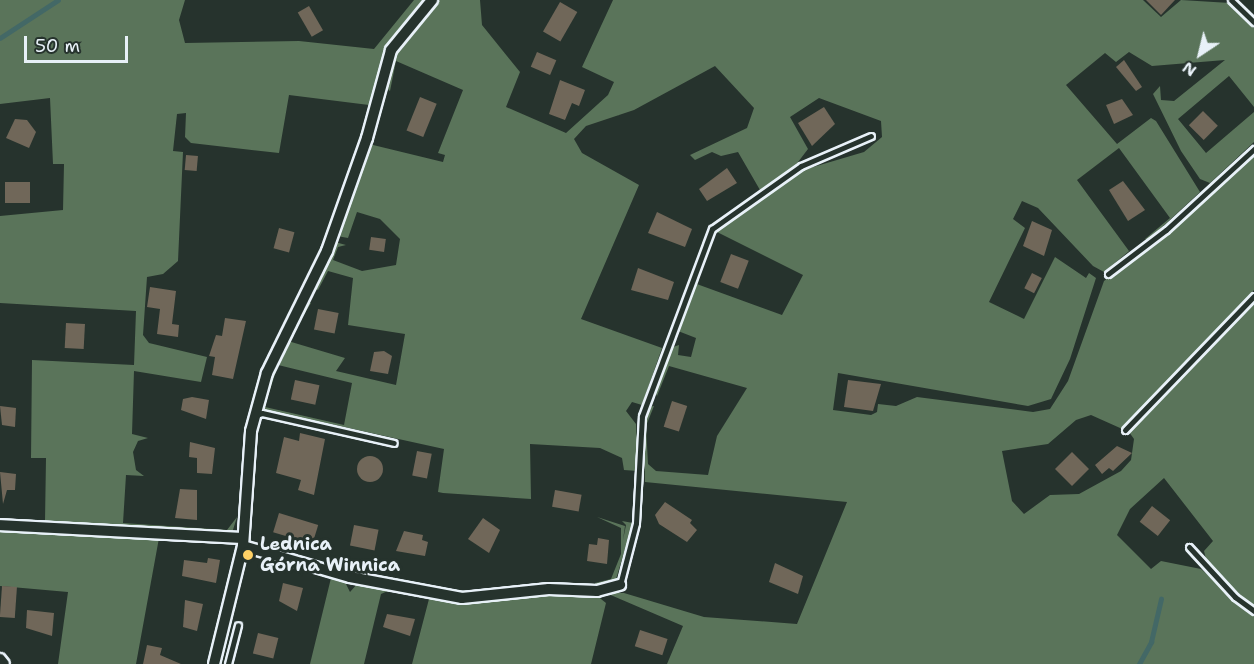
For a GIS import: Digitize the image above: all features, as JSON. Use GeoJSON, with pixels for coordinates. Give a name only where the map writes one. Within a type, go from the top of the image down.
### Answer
{"type":"FeatureCollection","features":[{"type":"Feature","properties":{"kind":"street"},"geometry":{"type":"LineString","coordinates":[[214,664],[242,542],[254,416],[273,358],[317,272],[350,190],[391,50],[432,0]]}},
{"type":"Feature","properties":{"kind":"street"},"geometry":{"type":"LineString","coordinates":[[0,525],[242,542],[350,578],[462,598],[549,589],[597,591],[620,585]]}},
{"type":"Feature","properties":{"kind":"street"},"geometry":{"type":"LineString","coordinates":[[0,659],[4,664]]}},
{"type":"Feature","properties":{"kind":"lane"},"geometry":{"type":"LineString","coordinates":[[1231,0],[1254,22]]}},
{"type":"Feature","properties":{"kind":"lane"},"geometry":{"type":"LineString","coordinates":[[620,585],[636,523],[642,416],[707,237],[718,222],[801,166],[871,136]]}},
{"type":"Feature","properties":{"kind":"lane"},"geometry":{"type":"LineString","coordinates":[[1108,274],[1166,230],[1254,149]]}},
{"type":"Feature","properties":{"kind":"lane"},"geometry":{"type":"LineString","coordinates":[[1125,429],[1254,296]]}},
{"type":"Feature","properties":{"kind":"lane"},"geometry":{"type":"LineString","coordinates":[[254,416],[262,413],[394,443]]}},
{"type":"Feature","properties":{"kind":"lane"},"geometry":{"type":"LineString","coordinates":[[1189,547],[1235,597],[1254,611]]}},
{"type":"Feature","properties":{"kind":"lane"},"geometry":{"type":"LineString","coordinates":[[228,664],[238,625]]}},
{"type":"Feature","properties":{"kind":"lane"},"geometry":{"type":"LineString","coordinates":[[220,645],[232,648]]}},
{"type":"Feature","properties":{"kind":"green space"},"geometry":{"type":"Polygon","coordinates":[[[0,0],[185,0],[179,20],[185,43],[299,41],[374,49],[414,0],[427,0],[391,43],[369,105],[289,95],[279,153],[191,143],[185,137],[186,113],[177,114],[173,151],[183,152],[178,261],[163,274],[147,277],[143,335],[149,343],[207,357],[201,382],[134,371],[132,434],[148,438],[138,441],[133,452],[136,470],[144,476],[126,475],[123,523],[227,530],[237,517],[232,533],[0,521],[45,521],[46,458],[31,458],[32,360],[134,365],[136,311],[0,303],[0,216],[63,210],[64,164],[53,164],[50,98],[0,104],[0,0]]]}},
{"type":"Feature","properties":{"kind":"green space"},"geometry":{"type":"Polygon","coordinates":[[[438,0],[480,0],[482,25],[520,72],[506,107],[566,133],[608,95],[614,82],[582,67],[613,0],[1143,0],[1161,17],[1181,0],[1230,3],[1254,28],[1254,107],[1229,76],[1178,119],[1206,153],[1254,112],[1254,142],[1210,183],[1200,179],[1181,151],[1153,94],[1160,86],[1161,100],[1174,101],[1225,60],[1152,66],[1129,52],[1116,62],[1105,53],[1066,85],[1117,144],[1151,118],[1156,121],[1200,192],[1148,240],[1145,239],[1170,218],[1119,148],[1077,180],[1129,251],[1134,247],[1104,272],[1093,266],[1038,208],[1022,201],[1013,219],[1025,228],[989,302],[1024,319],[1055,257],[1086,278],[1089,273],[1096,278],[1070,359],[1051,399],[1028,406],[838,373],[833,410],[871,415],[877,412],[878,404],[896,406],[917,397],[1033,412],[1050,409],[1068,381],[1104,281],[1162,237],[1254,153],[1254,290],[1143,408],[1141,418],[1254,302],[1254,608],[1207,563],[1204,551],[1213,541],[1164,478],[1130,509],[1117,535],[1151,569],[1161,561],[1201,569],[1254,616],[1254,664],[667,664],[683,626],[606,593],[624,593],[704,617],[797,624],[847,502],[645,482],[644,437],[649,407],[654,406],[646,426],[648,464],[656,471],[708,475],[717,436],[747,388],[669,366],[657,396],[655,392],[673,347],[679,345],[678,355],[691,357],[696,338],[678,331],[694,283],[782,315],[803,275],[715,231],[803,170],[864,152],[882,137],[881,121],[819,98],[790,117],[808,149],[795,166],[760,190],[738,152],[721,156],[712,152],[695,160],[690,155],[747,128],[754,108],[715,66],[634,110],[586,126],[574,139],[582,153],[639,185],[581,319],[662,348],[642,405],[632,402],[626,411],[636,424],[638,471],[624,470],[622,458],[600,448],[530,444],[531,499],[443,493],[438,492],[444,449],[262,409],[262,401],[267,399],[265,407],[344,425],[352,383],[278,365],[269,393],[264,391],[280,348],[307,303],[311,303],[288,341],[345,358],[336,371],[396,385],[405,334],[348,325],[353,278],[328,271],[318,290],[313,287],[335,242],[346,245],[338,247],[333,260],[362,271],[396,265],[400,239],[380,219],[357,212],[348,238],[337,236],[369,144],[443,162],[445,155],[438,153],[463,90],[396,61],[390,91],[383,85],[396,47],[438,0]],[[1091,415],[1076,420],[1048,444],[1002,451],[1012,501],[1024,514],[1050,495],[1079,494],[1121,471],[1131,460],[1134,439],[1129,432],[1091,415]]]}},
{"type":"Feature","properties":{"kind":"green space"},"geometry":{"type":"Polygon","coordinates":[[[597,517],[625,526],[623,540],[626,525],[622,521],[633,523],[616,579],[594,588],[595,583],[611,579],[621,554],[621,528],[597,517]]]}},
{"type":"Feature","properties":{"kind":"green space"},"geometry":{"type":"Polygon","coordinates":[[[0,528],[179,538],[159,538],[136,664],[58,664],[68,592],[0,586],[0,528]]]}},
{"type":"Feature","properties":{"kind":"green space"},"geometry":{"type":"Polygon","coordinates":[[[265,557],[344,580],[350,592],[358,583],[390,590],[381,594],[364,664],[310,664],[331,578],[265,557]]]}},
{"type":"Feature","properties":{"kind":"green space"},"geometry":{"type":"Polygon","coordinates":[[[551,592],[596,595],[606,603],[591,664],[412,664],[429,599],[412,594],[551,592]]]}},
{"type":"Feature","properties":{"kind":"building"},"geometry":{"type":"Polygon","coordinates":[[[1146,0],[1175,0],[1161,15],[1146,0]]]}},
{"type":"Feature","properties":{"kind":"building"},"geometry":{"type":"Polygon","coordinates":[[[560,2],[577,12],[560,41],[543,31],[560,2]]]}},
{"type":"Feature","properties":{"kind":"building"},"geometry":{"type":"Polygon","coordinates":[[[309,6],[323,30],[312,37],[298,12],[309,6]]]}},
{"type":"Feature","properties":{"kind":"building"},"geometry":{"type":"Polygon","coordinates":[[[537,52],[556,60],[550,75],[531,67],[537,52]]]}},
{"type":"Feature","properties":{"kind":"building"},"geometry":{"type":"Polygon","coordinates":[[[1124,60],[1142,87],[1136,91],[1116,67],[1124,60]]]}},
{"type":"Feature","properties":{"kind":"building"},"geometry":{"type":"Polygon","coordinates":[[[560,80],[585,90],[579,106],[572,103],[565,120],[549,114],[560,80]]]}},
{"type":"Feature","properties":{"kind":"building"},"geometry":{"type":"Polygon","coordinates":[[[420,97],[437,104],[423,137],[407,130],[420,97]]]}},
{"type":"Feature","properties":{"kind":"building"},"geometry":{"type":"Polygon","coordinates":[[[1122,99],[1133,115],[1114,124],[1106,105],[1122,99]]]}},
{"type":"Feature","properties":{"kind":"building"},"geometry":{"type":"Polygon","coordinates":[[[824,107],[835,124],[812,146],[798,123],[824,107]]]}},
{"type":"Feature","properties":{"kind":"building"},"geometry":{"type":"Polygon","coordinates":[[[1203,111],[1218,126],[1204,140],[1189,125],[1203,111]]]}},
{"type":"Feature","properties":{"kind":"building"},"geometry":{"type":"Polygon","coordinates":[[[15,119],[27,120],[36,132],[29,148],[6,138],[15,119]]]}},
{"type":"Feature","properties":{"kind":"building"},"geometry":{"type":"Polygon","coordinates":[[[186,155],[198,156],[197,171],[185,170],[186,155]]]}},
{"type":"Feature","properties":{"kind":"building"},"geometry":{"type":"Polygon","coordinates":[[[727,168],[737,183],[707,201],[699,189],[727,168]]]}},
{"type":"Feature","properties":{"kind":"building"},"geometry":{"type":"Polygon","coordinates":[[[1123,181],[1145,210],[1128,221],[1109,190],[1123,181]]]}},
{"type":"Feature","properties":{"kind":"building"},"geometry":{"type":"Polygon","coordinates":[[[5,182],[30,182],[30,203],[5,203],[5,182]]]}},
{"type":"Feature","properties":{"kind":"building"},"geometry":{"type":"Polygon","coordinates":[[[657,212],[692,229],[685,247],[648,233],[657,212]]]}},
{"type":"Feature","properties":{"kind":"building"},"geometry":{"type":"Polygon","coordinates":[[[1032,221],[1052,230],[1044,256],[1023,246],[1032,221]]]}},
{"type":"Feature","properties":{"kind":"building"},"geometry":{"type":"Polygon","coordinates":[[[279,228],[294,232],[289,252],[274,248],[279,228]]]}},
{"type":"Feature","properties":{"kind":"building"},"geometry":{"type":"Polygon","coordinates":[[[371,237],[386,239],[384,252],[369,250],[371,237]]]}},
{"type":"Feature","properties":{"kind":"building"},"geometry":{"type":"Polygon","coordinates":[[[731,254],[749,261],[738,289],[720,282],[731,254]]]}},
{"type":"Feature","properties":{"kind":"building"},"geometry":{"type":"Polygon","coordinates":[[[638,268],[674,282],[668,300],[631,290],[638,268]]]}},
{"type":"Feature","properties":{"kind":"building"},"geometry":{"type":"Polygon","coordinates":[[[1032,273],[1042,278],[1034,293],[1024,288],[1032,273]]]}},
{"type":"Feature","properties":{"kind":"building"},"geometry":{"type":"Polygon","coordinates":[[[150,287],[176,291],[172,324],[179,325],[178,337],[157,334],[160,309],[147,307],[150,287]]]}},
{"type":"Feature","properties":{"kind":"building"},"geometry":{"type":"Polygon","coordinates":[[[318,309],[339,313],[335,334],[314,330],[318,309]]]}},
{"type":"Feature","properties":{"kind":"building"},"geometry":{"type":"Polygon","coordinates":[[[225,318],[246,321],[233,379],[212,375],[215,357],[209,356],[216,335],[222,336],[225,318]]]}},
{"type":"Feature","properties":{"kind":"building"},"geometry":{"type":"Polygon","coordinates":[[[66,323],[85,324],[84,349],[65,348],[66,323]]]}},
{"type":"Feature","properties":{"kind":"building"},"geometry":{"type":"Polygon","coordinates":[[[384,351],[392,356],[388,374],[370,371],[374,352],[384,351]]]}},
{"type":"Feature","properties":{"kind":"building"},"geometry":{"type":"Polygon","coordinates":[[[295,380],[319,385],[315,405],[291,400],[295,380]]]}},
{"type":"Feature","properties":{"kind":"building"},"geometry":{"type":"Polygon","coordinates":[[[848,380],[881,384],[873,411],[844,407],[848,380]]]}},
{"type":"Feature","properties":{"kind":"building"},"geometry":{"type":"Polygon","coordinates":[[[192,397],[209,400],[206,419],[181,410],[183,399],[192,397]]]}},
{"type":"Feature","properties":{"kind":"building"},"geometry":{"type":"Polygon","coordinates":[[[672,401],[687,406],[679,432],[664,427],[672,401]]]}},
{"type":"Feature","properties":{"kind":"building"},"geometry":{"type":"Polygon","coordinates":[[[0,406],[16,408],[15,427],[2,425],[0,406]]]}},
{"type":"Feature","properties":{"kind":"building"},"geometry":{"type":"Polygon","coordinates":[[[300,433],[325,439],[314,495],[298,490],[301,480],[276,473],[284,437],[299,441],[300,433]]]}},
{"type":"Feature","properties":{"kind":"building"},"geometry":{"type":"Polygon","coordinates":[[[190,442],[215,448],[212,474],[197,473],[197,458],[189,457],[190,442]]]}},
{"type":"Feature","properties":{"kind":"building"},"geometry":{"type":"Polygon","coordinates":[[[1117,446],[1132,453],[1113,471],[1109,468],[1102,474],[1095,465],[1117,446]]]}},
{"type":"Feature","properties":{"kind":"building"},"geometry":{"type":"Polygon","coordinates":[[[417,451],[432,454],[427,478],[412,476],[417,451]]]}},
{"type":"Feature","properties":{"kind":"building"},"geometry":{"type":"Polygon","coordinates":[[[1072,452],[1089,469],[1072,486],[1055,469],[1072,452]]]}},
{"type":"Feature","properties":{"kind":"building"},"geometry":{"type":"Polygon","coordinates":[[[370,456],[379,460],[383,469],[379,478],[370,482],[361,478],[357,469],[361,460],[370,456]]]}},
{"type":"Feature","properties":{"kind":"building"},"geometry":{"type":"Polygon","coordinates":[[[0,472],[16,474],[15,490],[7,490],[3,504],[0,472]]]}},
{"type":"Feature","properties":{"kind":"building"},"geometry":{"type":"Polygon","coordinates":[[[180,489],[197,490],[197,520],[175,518],[180,489]]]}},
{"type":"Feature","properties":{"kind":"building"},"geometry":{"type":"Polygon","coordinates":[[[555,490],[582,495],[579,511],[552,507],[555,490]]]}},
{"type":"Feature","properties":{"kind":"building"},"geometry":{"type":"Polygon","coordinates":[[[665,502],[692,520],[690,523],[697,530],[687,542],[659,524],[655,515],[665,502]]]}},
{"type":"Feature","properties":{"kind":"building"},"geometry":{"type":"Polygon","coordinates":[[[1152,506],[1170,520],[1158,536],[1140,522],[1152,506]]]}},
{"type":"Feature","properties":{"kind":"building"},"geometry":{"type":"Polygon","coordinates":[[[279,513],[318,525],[312,544],[273,532],[279,513]]]}},
{"type":"Feature","properties":{"kind":"building"},"geometry":{"type":"Polygon","coordinates":[[[483,518],[500,530],[489,553],[468,539],[483,518]]]}},
{"type":"Feature","properties":{"kind":"building"},"geometry":{"type":"Polygon","coordinates":[[[354,525],[379,530],[375,550],[350,546],[354,525]]]}},
{"type":"Feature","properties":{"kind":"building"},"geometry":{"type":"Polygon","coordinates":[[[404,531],[423,535],[422,540],[428,542],[425,556],[396,551],[404,531]]]}},
{"type":"Feature","properties":{"kind":"building"},"geometry":{"type":"Polygon","coordinates":[[[598,538],[609,540],[607,564],[587,561],[589,544],[597,545],[598,538]]]}},
{"type":"Feature","properties":{"kind":"building"},"geometry":{"type":"Polygon","coordinates":[[[208,558],[220,560],[216,583],[182,576],[184,560],[207,563],[208,558]]]}},
{"type":"Feature","properties":{"kind":"building"},"geometry":{"type":"Polygon","coordinates":[[[775,563],[803,576],[798,594],[769,582],[775,563]]]}},
{"type":"Feature","properties":{"kind":"building"},"geometry":{"type":"Polygon","coordinates":[[[283,583],[303,588],[297,611],[279,601],[283,583]]]}},
{"type":"Feature","properties":{"kind":"building"},"geometry":{"type":"Polygon","coordinates":[[[2,586],[17,587],[15,618],[0,617],[2,586]]]}},
{"type":"Feature","properties":{"kind":"building"},"geometry":{"type":"Polygon","coordinates":[[[185,600],[203,604],[197,631],[183,627],[185,600]]]}},
{"type":"Feature","properties":{"kind":"building"},"geometry":{"type":"Polygon","coordinates":[[[27,610],[54,613],[52,636],[26,628],[27,610]]]}},
{"type":"Feature","properties":{"kind":"building"},"geometry":{"type":"Polygon","coordinates":[[[387,614],[415,619],[410,636],[383,627],[387,614]]]}},
{"type":"Feature","properties":{"kind":"building"},"geometry":{"type":"Polygon","coordinates":[[[640,630],[668,639],[662,655],[635,646],[640,630]]]}},
{"type":"Feature","properties":{"kind":"building"},"geometry":{"type":"Polygon","coordinates":[[[258,633],[278,638],[273,658],[253,653],[258,633]]]}},
{"type":"Feature","properties":{"kind":"building"},"geometry":{"type":"Polygon","coordinates":[[[147,645],[162,648],[160,655],[181,664],[143,664],[147,645]]]}},
{"type":"Feature","properties":{"kind":"waterway"},"geometry":{"type":"LineString","coordinates":[[0,38],[58,0]]}},
{"type":"Feature","properties":{"kind":"waterway"},"geometry":{"type":"LineString","coordinates":[[1139,664],[1151,642],[1161,599]]}},
{"type":"Feature","properties":{"kind":"place","name":"Lednica Górna Winnica"},"geometry":{"type":"Point","coordinates":[248,555]}}]}
